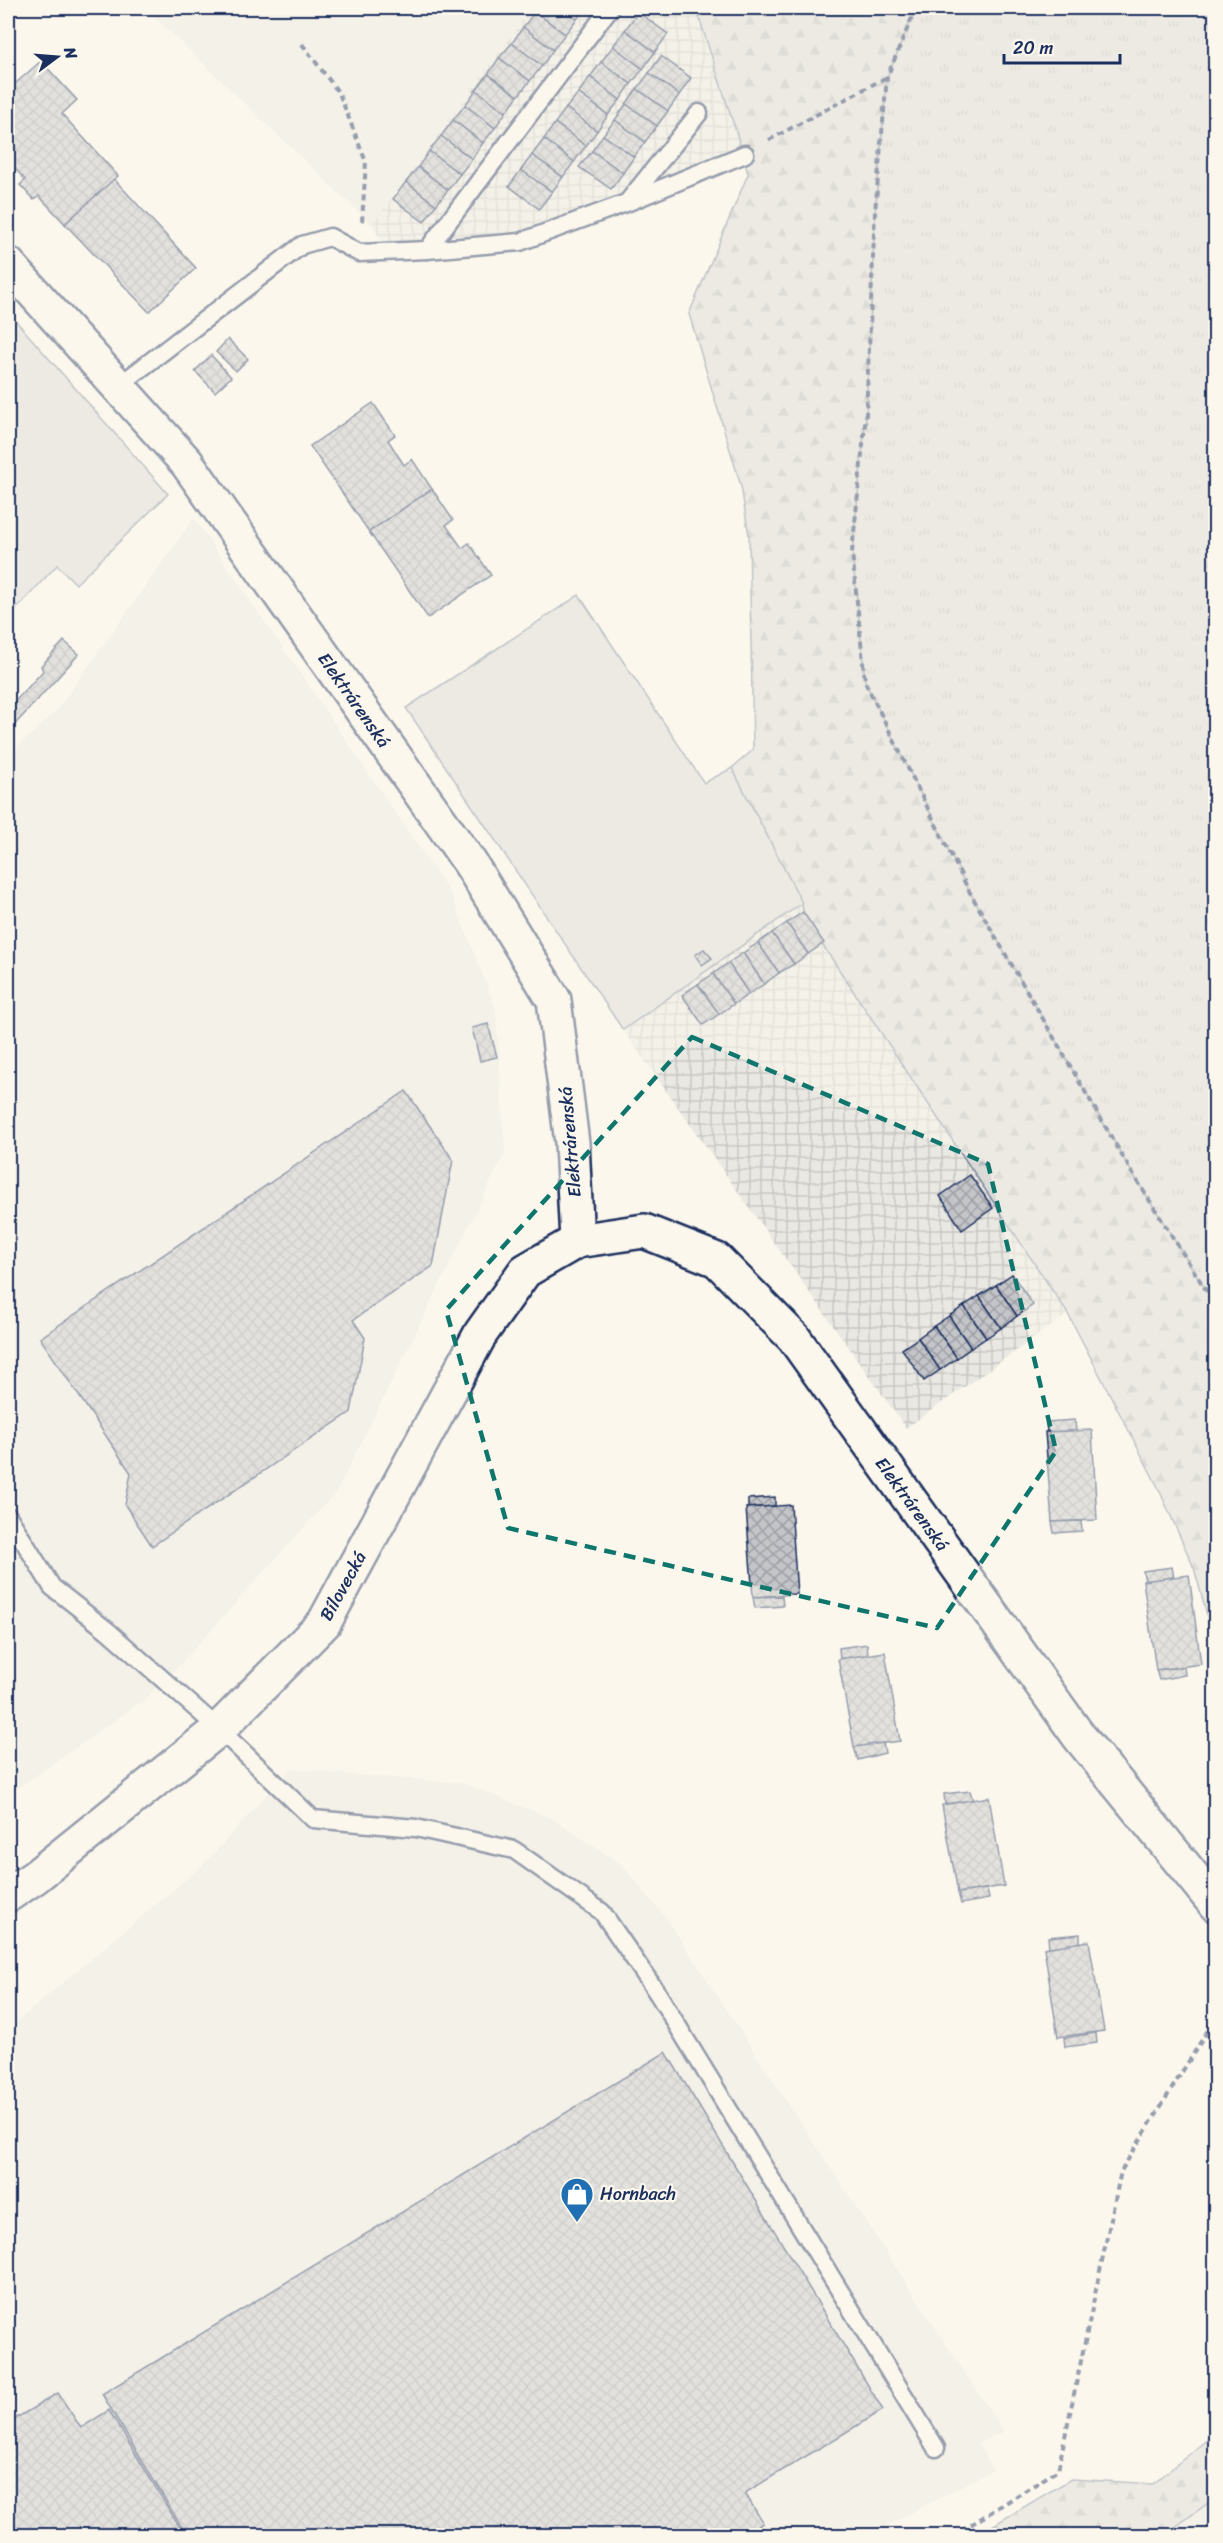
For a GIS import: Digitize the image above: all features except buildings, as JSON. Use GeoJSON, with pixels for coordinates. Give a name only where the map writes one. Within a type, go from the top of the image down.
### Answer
{"type":"FeatureCollection","features":[{"type":"Feature","properties":{"kind":"street","name":"Elektrárenská"},"geometry":{"type":"LineString","coordinates":[[8,264],[187,463],[470,863],[554,1000],[572,1143],[577,1241],[644,1231],[717,1260],[794,1338],[1078,1735],[1215,1905]]}},
{"type":"Feature","properties":{"kind":"street","name":"Bílovecká"},"geometry":{"type":"LineString","coordinates":[[8,1895],[35,1877],[219,1729],[324,1623],[481,1333],[525,1271],[577,1241]]}},
{"type":"Feature","properties":{"kind":"lane"},"geometry":{"type":"LineString","coordinates":[[427,250],[610,8]]}},
{"type":"Feature","properties":{"kind":"lane"},"geometry":{"type":"LineString","coordinates":[[626,203],[699,113]]}},
{"type":"Feature","properties":{"kind":"lane"},"geometry":{"type":"LineString","coordinates":[[117,387],[302,245],[330,237],[359,253],[520,243],[745,154]]}},
{"type":"Feature","properties":{"kind":"lane"},"geometry":{"type":"LineString","coordinates":[[8,1516],[52,1587],[108,1631],[219,1729],[313,1819],[416,1828],[514,1850],[602,1912],[658,1994],[936,2448]]}},
{"type":"Feature","properties":{"kind":"path"},"geometry":{"type":"LineString","coordinates":[[916,8],[887,77],[875,212],[866,415],[852,552],[865,682],[969,891],[1131,1171],[1215,1306]]}},
{"type":"Feature","properties":{"kind":"path"},"geometry":{"type":"LineString","coordinates":[[302,44],[339,93],[366,162],[359,253]]}},
{"type":"Feature","properties":{"kind":"path"},"geometry":{"type":"LineString","coordinates":[[745,154],[887,77]]}},
{"type":"Feature","properties":{"kind":"path"},"geometry":{"type":"LineString","coordinates":[[953,2535],[1058,2470],[1121,2171],[1215,2018]]}},
{"type":"Feature","properties":{"kind":"highlighted area"},"geometry":{"type":"Polygon","coordinates":[[[692,1037],[988,1164],[1056,1451],[937,1628],[508,1528],[446,1310],[692,1037]]]}},
{"type":"Feature","properties":{"kind":"shaded area"},"geometry":{"type":"Polygon","coordinates":[[[145,8],[529,8],[525,17],[372,225],[145,8]]]}},
{"type":"Feature","properties":{"kind":"shaded area"},"geometry":{"type":"Polygon","coordinates":[[[529,8],[696,8],[740,144],[662,196],[535,243],[395,262],[372,225],[525,17],[529,8]]]}},
{"type":"Feature","properties":{"kind":"shaded area"},"geometry":{"type":"Polygon","coordinates":[[[194,518],[451,894],[496,1009],[505,1153],[337,1491],[165,1681],[141,1702],[8,1795],[8,756],[57,710],[194,518]]]}},
{"type":"Feature","properties":{"kind":"shaded area"},"geometry":{"type":"Polygon","coordinates":[[[802,903],[1068,1314],[906,1428],[623,1030],[802,903]]]}},
{"type":"Feature","properties":{"kind":"shaded area"},"geometry":{"type":"Polygon","coordinates":[[[291,1768],[339,1774],[463,1783],[553,1819],[621,1864],[667,1919],[1004,2432],[978,2443],[993,2470],[869,2535],[8,2536],[8,2029],[204,1864],[291,1768]]]}},
{"type":"Feature","properties":{"kind":"shaded area"},"geometry":{"type":"Polygon","coordinates":[[[1215,2498],[1215,2535],[1164,2535],[1215,2498]]]}},
{"type":"Feature","properties":{"kind":"green space"},"geometry":{"type":"Polygon","coordinates":[[[696,8],[916,8],[887,77],[875,212],[866,415],[852,552],[865,682],[969,891],[1131,1171],[1215,1304],[1215,1644],[1194,1568],[1157,1485],[1068,1314],[822,944],[803,912],[802,903],[732,768],[753,750],[749,536],[741,486],[689,314],[748,174],[696,8]]]}},
{"type":"Feature","properties":{"kind":"green space"},"geometry":{"type":"Polygon","coordinates":[[[916,8],[1215,8],[1215,1306],[1131,1171],[969,891],[865,682],[852,552],[866,415],[875,212],[887,77],[916,8]]]}},
{"type":"Feature","properties":{"kind":"green space"},"geometry":{"type":"Polygon","coordinates":[[[8,312],[168,494],[76,584],[57,565],[8,618],[8,312]]]}},
{"type":"Feature","properties":{"kind":"green space"},"geometry":{"type":"Polygon","coordinates":[[[579,595],[704,783],[732,768],[802,903],[623,1030],[406,708],[579,595]]]}},
{"type":"Feature","properties":{"kind":"green space"},"geometry":{"type":"Polygon","coordinates":[[[1215,2433],[1215,2498],[1164,2535],[977,2535],[1071,2479],[1153,2484],[1215,2433]]]}},
{"type":"Feature","properties":{"kind":"place","name":"Hornbach"},"geometry":{"type":"Point","coordinates":[577,2223]}}]}
